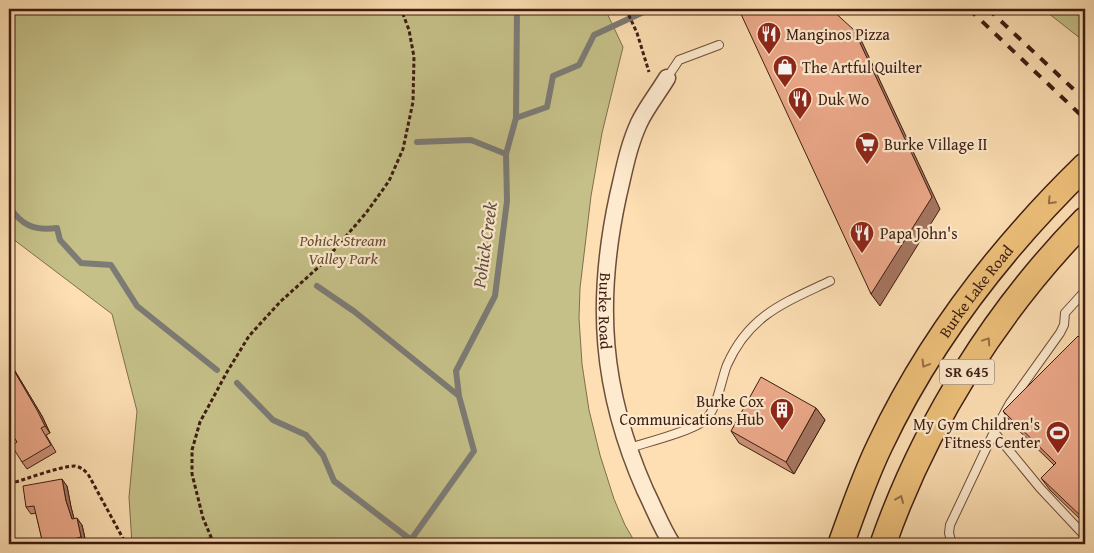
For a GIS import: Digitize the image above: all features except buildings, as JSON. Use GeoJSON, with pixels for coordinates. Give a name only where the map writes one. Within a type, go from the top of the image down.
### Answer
{"type":"FeatureCollection","features":[{"type":"Feature","properties":{"kind":"main road","name":"Burke Lake Road"},"geometry":{"type":"LineString","coordinates":[[841,544],[857,499],[880,445],[933,351],[961,309],[999,259],[1085,166]]}},
{"type":"Feature","properties":{"kind":"main road","name":"SR 645"},"geometry":{"type":"LineString","coordinates":[[883,544],[916,461],[970,367],[998,324],[1036,275],[1085,220]]}},
{"type":"Feature","properties":{"kind":"street","name":"Burke Road"},"geometry":{"type":"LineString","coordinates":[[668,78],[640,122],[629,148],[611,230],[604,286],[604,324],[610,378],[619,418],[634,465],[664,531],[672,544]]}},
{"type":"Feature","properties":{"kind":"lane"},"geometry":{"type":"LineString","coordinates":[[668,78],[679,60],[719,45]]}},
{"type":"Feature","properties":{"kind":"lane"},"geometry":{"type":"LineString","coordinates":[[629,448],[688,429],[705,420],[713,407],[727,366],[739,342],[756,323],[775,308],[830,281]]}},
{"type":"Feature","properties":{"kind":"lane"},"geometry":{"type":"LineString","coordinates":[[952,544],[949,534],[950,524],[994,432],[1010,403],[1060,333],[1064,325],[1065,313],[1085,291]]}},
{"type":"Feature","properties":{"kind":"lane"},"geometry":{"type":"LineString","coordinates":[[994,432],[1040,488],[1085,536]]}},
{"type":"Feature","properties":{"kind":"path"},"geometry":{"type":"LineString","coordinates":[[214,544],[203,518],[192,474],[192,450],[200,422],[227,372],[250,336],[280,302],[323,263],[366,213],[389,181],[403,149],[413,102],[414,57],[409,30],[401,9]]}},
{"type":"Feature","properties":{"kind":"path"},"geometry":{"type":"LineString","coordinates":[[626,9],[647,61],[654,99]]}},
{"type":"Feature","properties":{"kind":"path"},"geometry":{"type":"LineString","coordinates":[[9,484],[73,466],[82,468],[88,474],[126,544]]}},
{"type":"Feature","properties":{"kind":"path"},"geometry":{"type":"LineString","coordinates":[[195,544],[211,538]]}},
{"type":"Feature","properties":{"kind":"green space","name":"Pohick Stream Valley Park"},"geometry":{"type":"Polygon","coordinates":[[[9,9],[605,9],[623,47],[602,133],[591,196],[580,288],[579,318],[582,364],[589,410],[600,455],[614,499],[625,525],[636,544],[132,544],[129,497],[137,411],[112,314],[9,236],[9,9]]]}},
{"type":"Feature","properties":{"kind":"green space"},"geometry":{"type":"Polygon","coordinates":[[[1043,9],[1085,9],[1085,42],[1043,9]]]}},
{"type":"Feature","properties":{"kind":"waterway","name":"Pohick Creek"},"geometry":{"type":"LineString","coordinates":[[408,544],[474,451],[459,396],[456,371],[495,296],[507,201],[506,154],[516,118],[517,9]]}},
{"type":"Feature","properties":{"kind":"waterway"},"geometry":{"type":"LineString","coordinates":[[516,118],[547,107],[553,76],[579,65],[594,35],[650,9]]}},
{"type":"Feature","properties":{"kind":"waterway"},"geometry":{"type":"LineString","coordinates":[[417,142],[471,140],[506,154]]}},
{"type":"Feature","properties":{"kind":"waterway"},"geometry":{"type":"LineString","coordinates":[[9,206],[18,218],[29,225],[49,229],[57,228],[60,240],[81,263],[111,265],[137,306],[217,370]]}},
{"type":"Feature","properties":{"kind":"waterway"},"geometry":{"type":"LineString","coordinates":[[317,286],[355,312],[459,396]]}},
{"type":"Feature","properties":{"kind":"waterway"},"geometry":{"type":"LineString","coordinates":[[237,383],[273,420],[306,435],[323,455],[334,481],[411,540]]}},
{"type":"Feature","properties":{"kind":"railway"},"geometry":{"type":"LineString","coordinates":[[969,9],[1085,119]]}},
{"type":"Feature","properties":{"kind":"railway"},"geometry":{"type":"LineString","coordinates":[[988,9],[1085,100]]}},
{"type":"Feature","properties":{"kind":"place","name":"Manginos Pizza"},"geometry":{"type":"Point","coordinates":[769,55]}},
{"type":"Feature","properties":{"kind":"place","name":"The Artful Quilter"},"geometry":{"type":"Point","coordinates":[785,88]}},
{"type":"Feature","properties":{"kind":"place","name":"Duk Wo"},"geometry":{"type":"Point","coordinates":[800,120]}},
{"type":"Feature","properties":{"kind":"place","name":"Burke Village II"},"geometry":{"type":"Point","coordinates":[867,165]}},
{"type":"Feature","properties":{"kind":"place","name":"Papa John's"},"geometry":{"type":"Point","coordinates":[862,254]}},
{"type":"Feature","properties":{"kind":"place","name":"Burke Cox Communications Hub"},"geometry":{"type":"Point","coordinates":[782,431]}},
{"type":"Feature","properties":{"kind":"place","name":"My Gym Children's Fitness Center"},"geometry":{"type":"Point","coordinates":[1058,454]}}]}
